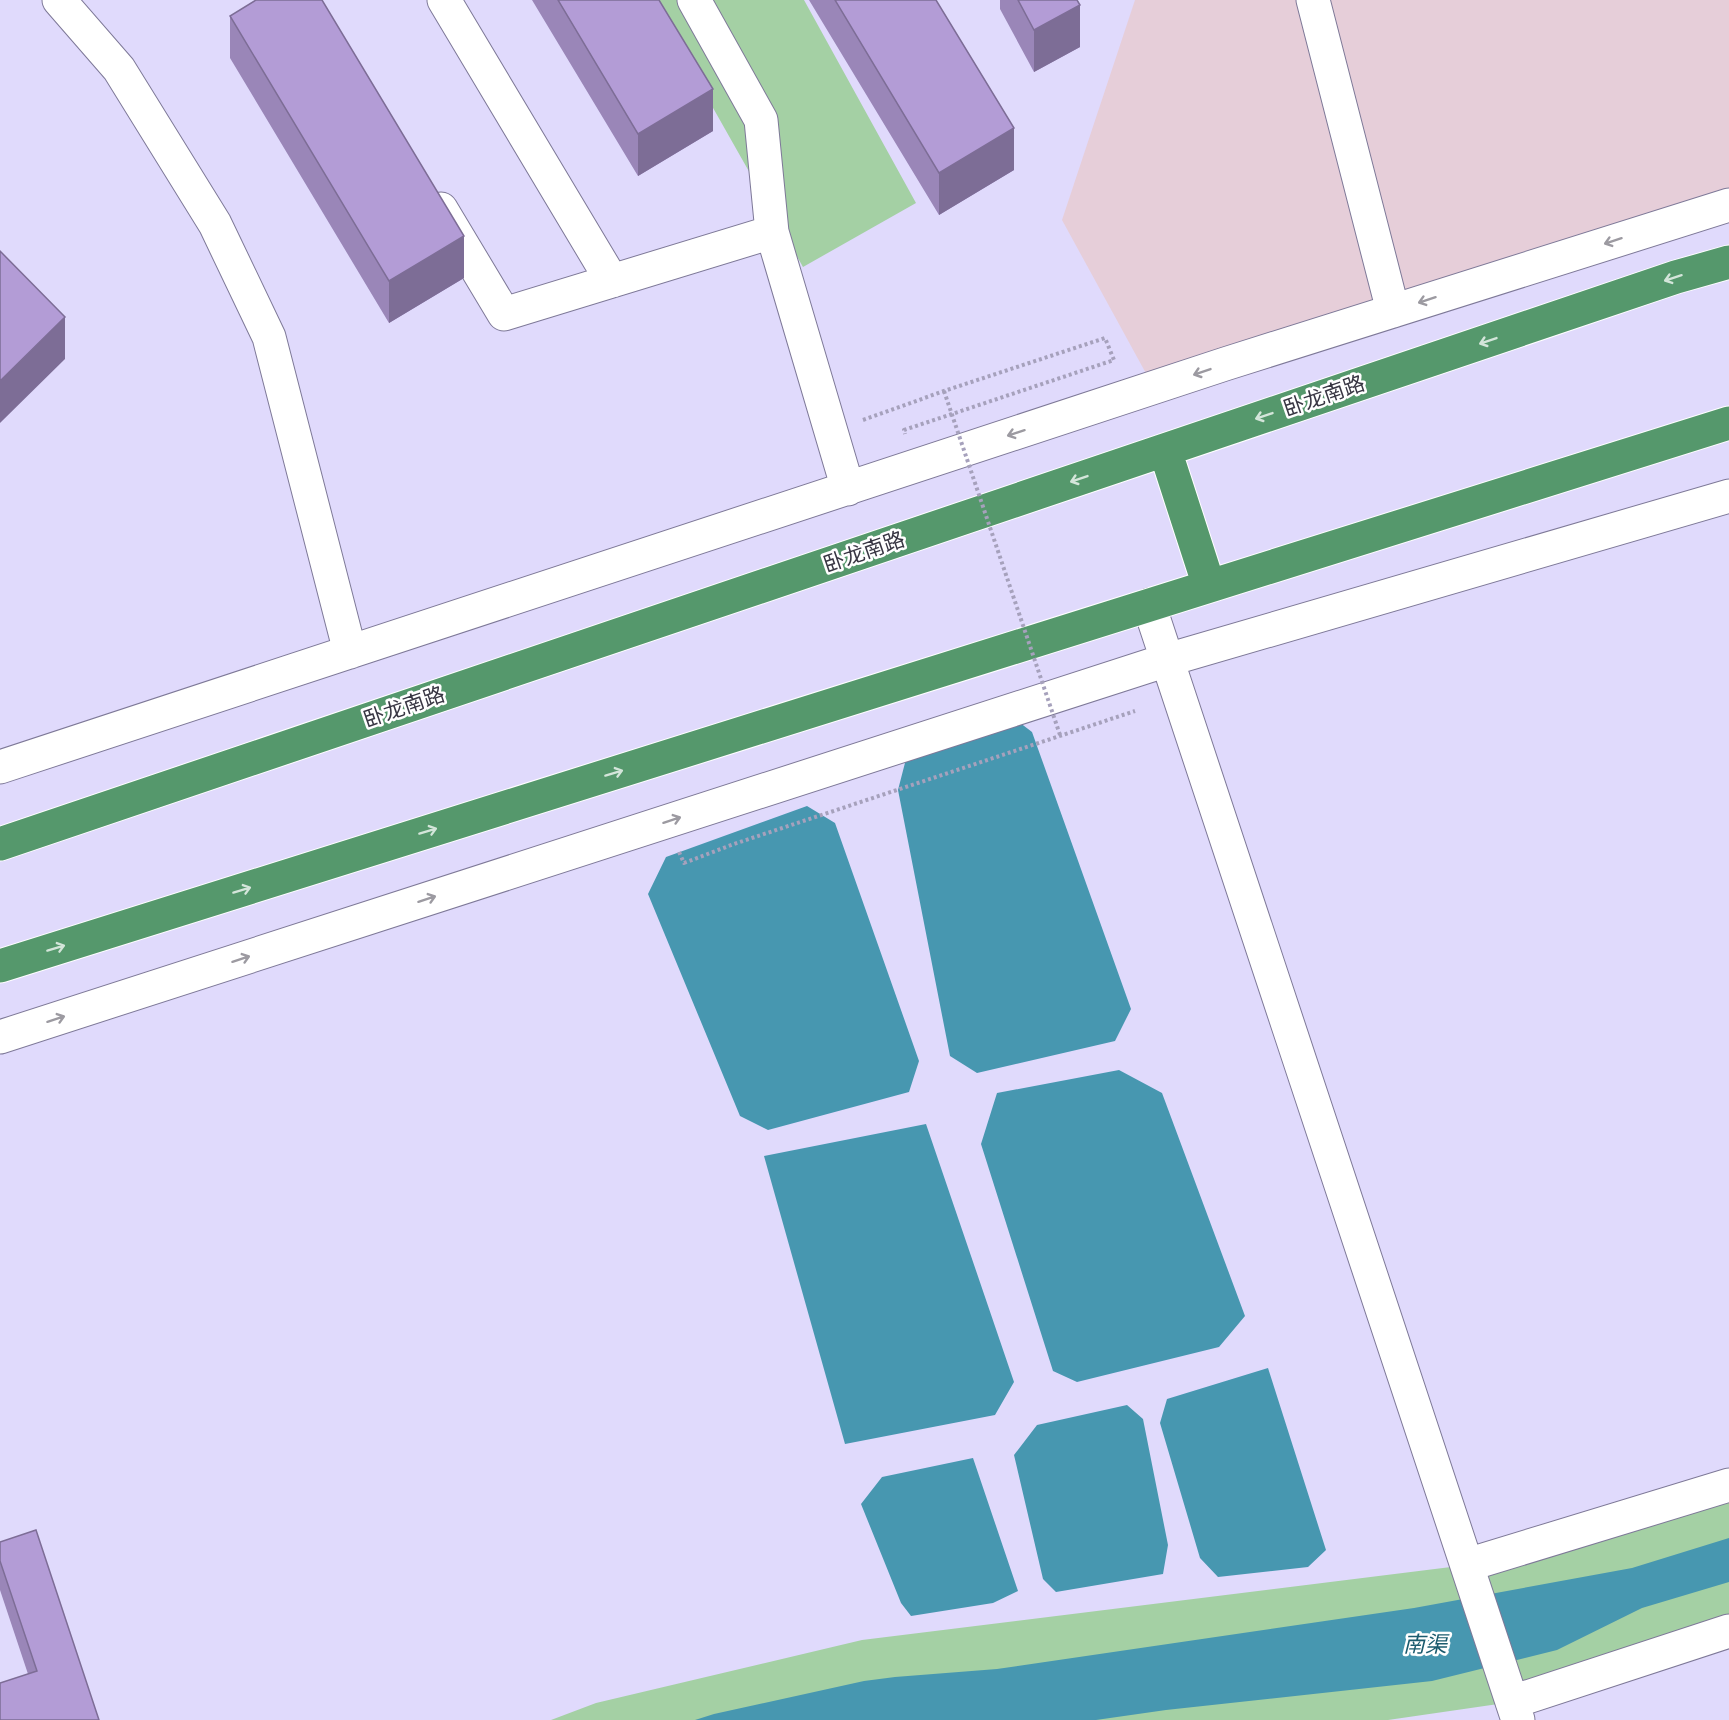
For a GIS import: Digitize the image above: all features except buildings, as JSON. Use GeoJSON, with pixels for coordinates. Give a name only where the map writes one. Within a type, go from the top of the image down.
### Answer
{"type":"FeatureCollection","features":[{"type":"Feature","properties":{"kind":"highway","name":"卧龙南路"},"geometry":{"type":"LineString","coordinates":[[0,844],[1676,277],[1729,262]]}},
{"type":"Feature","properties":{"kind":"highway"},"geometry":{"type":"LineString","coordinates":[[0,966],[1729,423]]}},
{"type":"Feature","properties":{"kind":"highway"},"geometry":{"type":"LineString","coordinates":[[1165,450],[1209,586]]}},
{"type":"Feature","properties":{"kind":"street"},"geometry":{"type":"LineString","coordinates":[[58,0],[119,69],[215,224],[268,337],[351,652]]}},
{"type":"Feature","properties":{"kind":"street"},"geometry":{"type":"LineString","coordinates":[[444,0],[612,281]]}},
{"type":"Feature","properties":{"kind":"street"},"geometry":{"type":"LineString","coordinates":[[694,0],[761,120],[772,232],[848,489]]}},
{"type":"Feature","properties":{"kind":"street"},"geometry":{"type":"LineString","coordinates":[[1312,0],[1393,311]]}},
{"type":"Feature","properties":{"kind":"street"},"geometry":{"type":"LineString","coordinates":[[424,182],[504,314],[772,232]]}},
{"type":"Feature","properties":{"kind":"street"},"geometry":{"type":"LineString","coordinates":[[0,767],[1225,364],[1729,205]]}},
{"type":"Feature","properties":{"kind":"street"},"geometry":{"type":"LineString","coordinates":[[0,1037],[1167,660],[1729,496]]}},
{"type":"Feature","properties":{"kind":"street"},"geometry":{"type":"LineString","coordinates":[[1149,605],[1515,1711],[1729,1631]]}},
{"type":"Feature","properties":{"kind":"street"},"geometry":{"type":"LineString","coordinates":[[1467,1565],[1729,1485]]}},
{"type":"Feature","properties":{"kind":"path"},"geometry":{"type":"LineString","coordinates":[[858,422],[1105,338],[1114,360],[968,408]]}},
{"type":"Feature","properties":{"kind":"path"},"geometry":{"type":"LineString","coordinates":[[944,391],[1060,735]]}},
{"type":"Feature","properties":{"kind":"path"},"geometry":{"type":"LineString","coordinates":[[734,844],[1135,711]]}},
{"type":"Feature","properties":{"kind":"shaded area"},"geometry":{"type":"Polygon","coordinates":[[[1135,0],[1729,0],[1729,205],[1154,388],[1062,220],[1135,0]]]}},
{"type":"Feature","properties":{"kind":"green space"},"geometry":{"type":"Polygon","coordinates":[[[652,0],[804,0],[916,203],[803,267],[652,0]]]}},
{"type":"Feature","properties":{"kind":"green space"},"geometry":{"type":"Polygon","coordinates":[[[1729,1485],[1729,1631],[1512,1702],[1388,1720],[551,1720],[596,1703],[862,1640],[1467,1565],[1729,1485]]]}},
{"type":"Feature","properties":{"kind":"water"},"geometry":{"type":"Polygon","coordinates":[[[1015,719],[1032,732],[1131,1009],[1115,1041],[977,1073],[950,1056],[898,790],[906,759],[1015,719]]]}},
{"type":"Feature","properties":{"kind":"water"},"geometry":{"type":"Polygon","coordinates":[[[807,806],[835,823],[919,1061],[909,1092],[768,1130],[740,1116],[648,894],[666,857],[807,806]]]}},
{"type":"Feature","properties":{"kind":"water"},"geometry":{"type":"Polygon","coordinates":[[[1119,1070],[1162,1093],[1245,1316],[1219,1347],[1077,1382],[1053,1371],[981,1144],[997,1093],[1119,1070]]]}},
{"type":"Feature","properties":{"kind":"water"},"geometry":{"type":"Polygon","coordinates":[[[926,1124],[1014,1382],[995,1415],[845,1444],[764,1156],[926,1124]]]}},
{"type":"Feature","properties":{"kind":"water"},"geometry":{"type":"Polygon","coordinates":[[[1268,1368],[1326,1550],[1308,1567],[1218,1577],[1200,1558],[1160,1423],[1167,1399],[1268,1368]]]}},
{"type":"Feature","properties":{"kind":"water"},"geometry":{"type":"Polygon","coordinates":[[[1127,1405],[1143,1419],[1168,1545],[1163,1574],[1056,1592],[1043,1579],[1014,1455],[1037,1425],[1127,1405]]]}},
{"type":"Feature","properties":{"kind":"water"},"geometry":{"type":"Polygon","coordinates":[[[973,1458],[1018,1591],[993,1603],[911,1616],[901,1603],[861,1504],[882,1477],[973,1458]]]}},
{"type":"Feature","properties":{"kind":"water","name":"南渠"},"geometry":{"type":"Polygon","coordinates":[[[1729,1538],[1729,1582],[1642,1608],[1557,1650],[1432,1681],[1166,1710],[1096,1720],[695,1720],[864,1681],[997,1669],[1414,1608],[1632,1568],[1729,1538]]]}}]}
